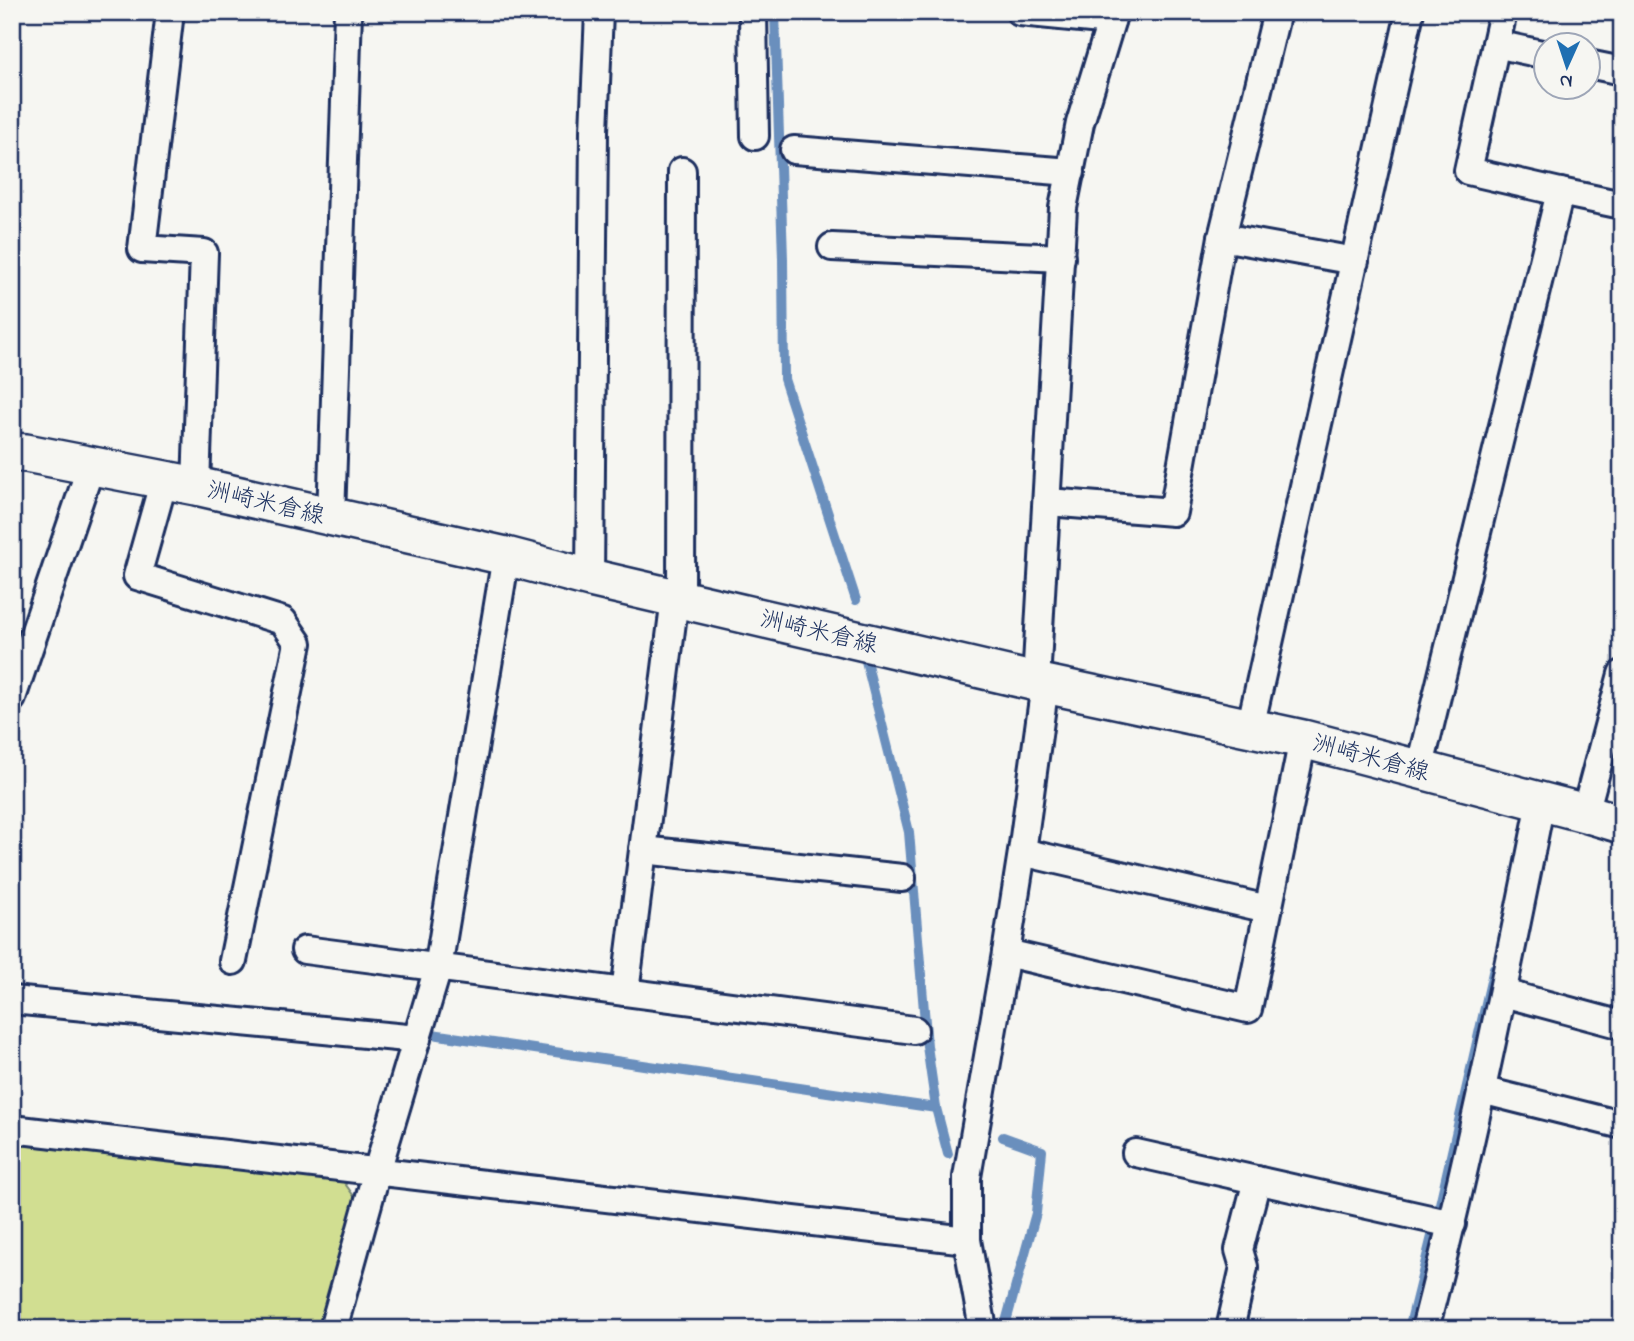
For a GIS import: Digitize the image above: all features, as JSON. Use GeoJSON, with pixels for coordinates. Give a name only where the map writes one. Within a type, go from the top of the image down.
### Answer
{"type":"FeatureCollection","features":[{"type":"Feature","properties":{"kind":"main road","name":"洲崎米倉線"},"geometry":{"type":"LineString","coordinates":[[12,452],[180,483],[506,556],[1041,683],[1303,739],[1622,824]]}},
{"type":"Feature","properties":{"kind":"street"},"geometry":{"type":"LineString","coordinates":[[170,12],[142,249],[204,253],[180,483],[137,576],[283,621],[298,643],[233,961]]}},
{"type":"Feature","properties":{"kind":"street"},"geometry":{"type":"LineString","coordinates":[[331,517],[348,12]]}},
{"type":"Feature","properties":{"kind":"street"},"geometry":{"type":"LineString","coordinates":[[590,578],[594,131],[599,12]]}},
{"type":"Feature","properties":{"kind":"street"},"geometry":{"type":"LineString","coordinates":[[753,12],[755,136]]}},
{"type":"Feature","properties":{"kind":"street"},"geometry":{"type":"LineString","coordinates":[[983,1329],[967,1240],[967,1177],[1022,852],[1041,683],[1063,208],[1080,123],[1112,16],[1020,12]]}},
{"type":"Feature","properties":{"kind":"street"},"geometry":{"type":"LineString","coordinates":[[1048,502],[1172,512],[1222,237],[1277,12]]}},
{"type":"Feature","properties":{"kind":"street"},"geometry":{"type":"LineString","coordinates":[[1250,728],[1410,12]]}},
{"type":"Feature","properties":{"kind":"street"},"geometry":{"type":"LineString","coordinates":[[1503,12],[1468,171],[1622,205]]}},
{"type":"Feature","properties":{"kind":"street"},"geometry":{"type":"LineString","coordinates":[[1496,44],[1532,52]]}},
{"type":"Feature","properties":{"kind":"street"},"geometry":{"type":"LineString","coordinates":[[1602,67],[1622,71]]}},
{"type":"Feature","properties":{"kind":"street"},"geometry":{"type":"LineString","coordinates":[[794,150],[1071,172]]}},
{"type":"Feature","properties":{"kind":"street"},"geometry":{"type":"LineString","coordinates":[[625,992],[678,598],[682,171]]}},
{"type":"Feature","properties":{"kind":"street"},"geometry":{"type":"LineString","coordinates":[[1419,770],[1560,192]]}},
{"type":"Feature","properties":{"kind":"street"},"geometry":{"type":"LineString","coordinates":[[1222,237],[1354,261]]}},
{"type":"Feature","properties":{"kind":"street"},"geometry":{"type":"LineString","coordinates":[[832,247],[1061,258]]}},
{"type":"Feature","properties":{"kind":"street"},"geometry":{"type":"LineString","coordinates":[[12,698],[91,466]]}},
{"type":"Feature","properties":{"kind":"street"},"geometry":{"type":"LineString","coordinates":[[333,1329],[438,968],[506,556]]}},
{"type":"Feature","properties":{"kind":"street"},"geometry":{"type":"LineString","coordinates":[[1585,813],[1622,674]]}},
{"type":"Feature","properties":{"kind":"street"},"geometry":{"type":"LineString","coordinates":[[1006,953],[1248,1009],[1303,739]]}},
{"type":"Feature","properties":{"kind":"street"},"geometry":{"type":"LineString","coordinates":[[1425,1329],[1441,1222],[1481,1090],[1541,802]]}},
{"type":"Feature","properties":{"kind":"street"},"geometry":{"type":"LineString","coordinates":[[643,850],[902,878]]}},
{"type":"Feature","properties":{"kind":"street"},"geometry":{"type":"LineString","coordinates":[[1022,852],[1268,909]]}},
{"type":"Feature","properties":{"kind":"street"},"geometry":{"type":"LineString","coordinates":[[305,950],[915,1030]]}},
{"type":"Feature","properties":{"kind":"street"},"geometry":{"type":"LineString","coordinates":[[1503,993],[1622,1025]]}},
{"type":"Feature","properties":{"kind":"street"},"geometry":{"type":"LineString","coordinates":[[12,1000],[417,1039]]}},
{"type":"Feature","properties":{"kind":"street"},"geometry":{"type":"LineString","coordinates":[[1481,1090],[1622,1125]]}},
{"type":"Feature","properties":{"kind":"street"},"geometry":{"type":"LineString","coordinates":[[12,1129],[967,1240]]}},
{"type":"Feature","properties":{"kind":"street"},"geometry":{"type":"LineString","coordinates":[[1136,1153],[1441,1222]]}},
{"type":"Feature","properties":{"kind":"street"},"geometry":{"type":"LineString","coordinates":[[1230,1329],[1244,1267],[1239,1250],[1257,1180]]}},
{"type":"Feature","properties":{"kind":"green space"},"geometry":{"type":"Polygon","coordinates":[[[12,1144],[343,1181],[356,1199],[319,1329],[12,1329],[12,1144]]]}},
{"type":"Feature","properties":{"kind":"waterway"},"geometry":{"type":"LineString","coordinates":[[775,12],[784,379],[856,600]]}},
{"type":"Feature","properties":{"kind":"waterway"},"geometry":{"type":"LineString","coordinates":[[432,1034],[936,1108],[927,1046],[909,832],[864,653]]}},
{"type":"Feature","properties":{"kind":"waterway"},"geometry":{"type":"LineString","coordinates":[[1409,1329],[1494,968]]}},
{"type":"Feature","properties":{"kind":"waterway"},"geometry":{"type":"LineString","coordinates":[[936,1108],[948,1154]]}},
{"type":"Feature","properties":{"kind":"waterway"},"geometry":{"type":"LineString","coordinates":[[1003,1137],[1042,1151],[1036,1213],[1004,1329]]}}]}
